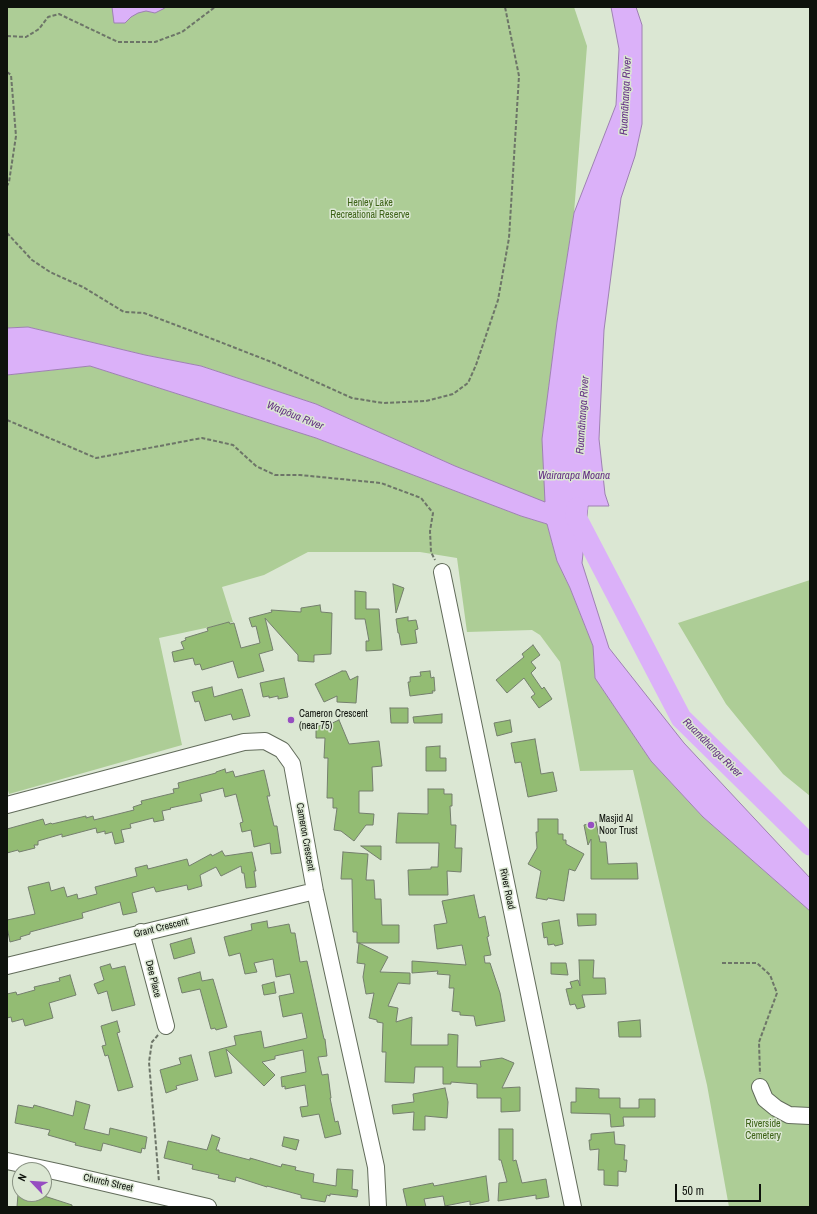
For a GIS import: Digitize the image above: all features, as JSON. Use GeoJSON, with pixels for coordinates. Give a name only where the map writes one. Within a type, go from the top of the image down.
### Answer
{"type":"FeatureCollection","features":[{"type":"Feature","properties":{"kind":"street","name":"River Road"},"geometry":{"type":"LineString","coordinates":[[442,572],[573,1207]]}},
{"type":"Feature","properties":{"kind":"street","name":"Cameron Crescent"},"geometry":{"type":"LineString","coordinates":[[7,805],[244,742],[265,741],[282,750],[292,764],[315,891],[376,1167],[378,1207]]}},
{"type":"Feature","properties":{"kind":"street","name":"Grant Crescent"},"geometry":{"type":"LineString","coordinates":[[7,966],[141,932],[315,891]]}},
{"type":"Feature","properties":{"kind":"street","name":"Dee Place"},"geometry":{"type":"LineString","coordinates":[[141,932],[166,1026]]}},
{"type":"Feature","properties":{"kind":"street"},"geometry":{"type":"LineString","coordinates":[[760,1087],[765,1099],[776,1108],[789,1115],[810,1116]]}},
{"type":"Feature","properties":{"kind":"street","name":"Church Street"},"geometry":{"type":"LineString","coordinates":[[7,1161],[58,1172],[159,1201],[208,1207]]}},
{"type":"Feature","properties":{"kind":"path"},"geometry":{"type":"LineString","coordinates":[[7,36],[26,37],[39,29],[48,18],[59,14],[118,42],[155,42],[182,32],[215,7]]}},
{"type":"Feature","properties":{"kind":"path"},"geometry":{"type":"LineString","coordinates":[[7,233],[32,260],[50,272],[83,287],[124,312],[144,313],[274,363],[352,398],[383,403],[426,401],[453,394],[468,383],[476,365],[498,300],[509,238],[519,76],[505,7]]}},
{"type":"Feature","properties":{"kind":"path"},"geometry":{"type":"LineString","coordinates":[[7,72],[10,75],[16,136],[9,182],[7,186]]}},
{"type":"Feature","properties":{"kind":"path"},"geometry":{"type":"LineString","coordinates":[[7,420],[96,458],[202,438],[233,445],[256,466],[275,475],[300,475],[381,483],[421,498],[433,513],[430,531],[431,552],[442,572]]}},
{"type":"Feature","properties":{"kind":"path"},"geometry":{"type":"LineString","coordinates":[[722,963],[757,963],[770,975],[777,993],[759,1042],[760,1087]]}},
{"type":"Feature","properties":{"kind":"path"},"geometry":{"type":"LineString","coordinates":[[159,1201],[149,1062],[152,1042],[166,1026]]}},
{"type":"Feature","properties":{"kind":"green space","name":"Henley Lake Recreational Reserve"},"geometry":{"type":"Polygon","coordinates":[[[7,7],[574,7],[587,46],[574,213],[557,322],[542,439],[546,503],[455,466],[316,404],[201,366],[145,355],[28,327],[7,328],[7,7]]]}},
{"type":"Feature","properties":{"kind":"green space","name":"Riverside Cemetery"},"geometry":{"type":"Polygon","coordinates":[[[90,366],[316,438],[521,516],[547,524],[557,561],[570,588],[593,646],[595,678],[651,761],[703,817],[810,911],[810,1207],[729,1207],[707,1085],[633,770],[580,771],[560,662],[540,635],[532,630],[467,632],[457,558],[420,552],[308,552],[264,575],[222,587],[233,622],[159,638],[182,745],[9,794],[7,787],[7,375],[90,366]]]}},
{"type":"Feature","properties":{"kind":"green space"},"geometry":{"type":"Polygon","coordinates":[[[810,580],[810,796],[783,774],[726,704],[678,623],[810,580]]]}},
{"type":"Feature","properties":{"kind":"water"},"geometry":{"type":"Polygon","coordinates":[[[112,7],[166,7],[155,13],[146,11],[138,13],[125,23],[114,23],[112,7]]]}},
{"type":"Feature","properties":{"kind":"water","name":"Wairarapa Moana"},"geometry":{"type":"Polygon","coordinates":[[[611,7],[636,7],[642,25],[642,124],[635,156],[621,198],[604,330],[599,439],[605,494],[609,506],[588,506],[582,563],[609,648],[684,743],[810,878],[810,911],[703,817],[651,761],[595,678],[593,646],[570,588],[557,561],[547,524],[521,516],[316,438],[90,366],[7,375],[7,328],[28,327],[145,355],[201,366],[316,404],[455,466],[545,502],[542,439],[557,322],[574,213],[616,105],[619,49],[611,7]]]}},
{"type":"Feature","properties":{"kind":"building"},"geometry":{"type":"Polygon","coordinates":[[[393,584],[404,588],[396,613],[393,584]]]}},
{"type":"Feature","properties":{"kind":"building"},"geometry":{"type":"Polygon","coordinates":[[[355,591],[366,592],[366,609],[379,609],[382,650],[366,651],[366,641],[369,641],[365,619],[355,619],[355,591]]]}},
{"type":"Feature","properties":{"kind":"building"},"geometry":{"type":"Polygon","coordinates":[[[320,605],[321,612],[332,613],[331,654],[314,655],[314,662],[298,661],[298,655],[265,618],[273,650],[259,654],[264,671],[238,678],[233,661],[202,670],[200,664],[195,665],[193,658],[174,662],[172,652],[184,649],[181,642],[186,640],[185,638],[208,631],[207,628],[229,622],[230,624],[234,623],[241,648],[260,643],[256,626],[252,627],[249,618],[272,612],[271,610],[301,612],[301,608],[320,605]]]}},
{"type":"Feature","properties":{"kind":"building"},"geometry":{"type":"Polygon","coordinates":[[[408,617],[408,621],[416,620],[418,629],[415,630],[417,643],[401,645],[396,619],[408,617]]]}},
{"type":"Feature","properties":{"kind":"building"},"geometry":{"type":"Polygon","coordinates":[[[533,645],[540,655],[531,662],[536,668],[531,673],[542,689],[544,687],[552,699],[539,708],[531,697],[535,694],[524,678],[507,693],[496,680],[524,657],[522,654],[533,645]]]}},
{"type":"Feature","properties":{"kind":"building"},"geometry":{"type":"Polygon","coordinates":[[[342,671],[346,671],[350,680],[358,676],[356,703],[337,702],[337,696],[324,702],[315,684],[342,671]]]}},
{"type":"Feature","properties":{"kind":"building"},"geometry":{"type":"Polygon","coordinates":[[[430,671],[431,678],[434,677],[435,691],[432,691],[433,693],[410,696],[408,682],[410,682],[410,677],[421,676],[420,672],[430,671]]]}},
{"type":"Feature","properties":{"kind":"building"},"geometry":{"type":"Polygon","coordinates":[[[284,678],[288,697],[278,699],[278,696],[269,698],[269,696],[263,697],[260,683],[284,678]]]}},
{"type":"Feature","properties":{"kind":"building"},"geometry":{"type":"Polygon","coordinates":[[[212,687],[214,697],[242,689],[250,716],[233,720],[231,714],[205,721],[199,701],[195,702],[192,692],[212,687]]]}},
{"type":"Feature","properties":{"kind":"building"},"geometry":{"type":"Polygon","coordinates":[[[390,708],[408,708],[408,723],[391,723],[390,708]]]}},
{"type":"Feature","properties":{"kind":"building"},"geometry":{"type":"Polygon","coordinates":[[[442,714],[442,723],[414,723],[413,717],[442,714]]]}},
{"type":"Feature","properties":{"kind":"building"},"geometry":{"type":"Polygon","coordinates":[[[339,720],[349,744],[379,741],[382,766],[372,767],[373,791],[359,791],[359,813],[374,814],[373,825],[366,825],[354,841],[341,831],[334,830],[337,808],[333,808],[333,798],[327,798],[328,758],[324,758],[325,738],[316,738],[316,726],[328,725],[339,720]]]}},
{"type":"Feature","properties":{"kind":"building"},"geometry":{"type":"Polygon","coordinates":[[[510,720],[512,732],[497,736],[494,723],[510,720]]]}},
{"type":"Feature","properties":{"kind":"building"},"geometry":{"type":"Polygon","coordinates":[[[535,739],[541,774],[553,772],[557,791],[528,797],[521,762],[515,763],[511,743],[535,739]]]}},
{"type":"Feature","properties":{"kind":"building"},"geometry":{"type":"Polygon","coordinates":[[[440,746],[440,758],[446,758],[446,771],[426,771],[426,747],[440,746]]]}},
{"type":"Feature","properties":{"kind":"building"},"geometry":{"type":"Polygon","coordinates":[[[225,769],[226,773],[233,771],[235,777],[264,770],[270,796],[267,796],[274,826],[277,826],[281,853],[271,854],[270,843],[254,847],[251,830],[242,832],[240,823],[243,822],[236,794],[225,797],[223,788],[200,794],[202,801],[162,811],[164,820],[154,822],[153,818],[130,824],[131,828],[121,830],[124,842],[115,844],[112,832],[105,834],[105,831],[97,833],[96,828],[62,837],[62,834],[38,841],[38,845],[34,845],[35,848],[7,853],[7,829],[43,819],[45,825],[86,816],[86,818],[93,816],[94,820],[134,810],[133,807],[142,804],[141,801],[174,793],[173,789],[179,788],[178,783],[216,773],[225,769]]]}},
{"type":"Feature","properties":{"kind":"building"},"geometry":{"type":"Polygon","coordinates":[[[428,789],[444,789],[444,794],[452,794],[452,806],[450,806],[451,825],[456,825],[455,848],[462,848],[461,872],[447,871],[448,895],[409,895],[408,870],[431,869],[431,867],[438,867],[439,843],[396,843],[398,813],[428,814],[428,789]]]}},
{"type":"Feature","properties":{"kind":"building"},"geometry":{"type":"Polygon","coordinates":[[[538,819],[558,819],[558,834],[563,834],[563,840],[566,840],[566,844],[584,854],[575,871],[569,869],[564,901],[548,898],[547,900],[536,898],[541,871],[528,864],[537,848],[536,832],[538,832],[538,819]]]}},
{"type":"Feature","properties":{"kind":"building"},"geometry":{"type":"Polygon","coordinates":[[[596,822],[600,842],[606,842],[608,864],[637,863],[638,879],[591,879],[591,839],[588,845],[584,825],[596,822]]]}},
{"type":"Feature","properties":{"kind":"building"},"geometry":{"type":"Polygon","coordinates":[[[361,846],[381,846],[381,860],[361,846]]]}},
{"type":"Feature","properties":{"kind":"building"},"geometry":{"type":"Polygon","coordinates":[[[222,851],[225,856],[252,852],[256,871],[254,871],[256,887],[246,888],[244,873],[242,873],[241,866],[221,876],[216,867],[200,875],[202,886],[188,890],[187,885],[156,892],[154,887],[132,893],[137,912],[123,915],[120,902],[82,913],[83,918],[30,932],[30,934],[20,937],[21,939],[10,942],[7,920],[35,914],[28,887],[49,882],[51,891],[64,887],[67,897],[77,894],[78,899],[97,894],[95,887],[137,876],[135,868],[147,865],[148,869],[187,859],[189,866],[211,854],[212,856],[222,851]]]}},
{"type":"Feature","properties":{"kind":"building"},"geometry":{"type":"Polygon","coordinates":[[[343,852],[368,854],[366,880],[374,880],[375,899],[381,899],[382,925],[399,925],[399,943],[357,943],[357,932],[353,932],[352,879],[341,879],[343,852]]]}},
{"type":"Feature","properties":{"kind":"building"},"geometry":{"type":"Polygon","coordinates":[[[474,895],[479,918],[485,916],[489,936],[487,937],[491,955],[484,956],[485,963],[490,963],[500,993],[505,1021],[476,1026],[474,1016],[460,1015],[460,1012],[452,1011],[454,988],[449,988],[450,975],[437,974],[438,971],[412,973],[412,961],[466,965],[462,945],[437,949],[434,925],[447,923],[442,901],[474,895]]]}},
{"type":"Feature","properties":{"kind":"building"},"geometry":{"type":"Polygon","coordinates":[[[577,914],[596,914],[596,925],[578,926],[577,914]]]}},
{"type":"Feature","properties":{"kind":"building"},"geometry":{"type":"Polygon","coordinates":[[[559,920],[563,944],[555,946],[554,944],[548,945],[547,937],[544,938],[542,923],[559,920]]]}},
{"type":"Feature","properties":{"kind":"building"},"geometry":{"type":"Polygon","coordinates":[[[267,921],[268,928],[289,924],[291,933],[295,933],[300,962],[307,961],[325,1039],[327,1056],[318,1057],[322,1075],[328,1074],[330,1098],[335,1122],[338,1121],[341,1134],[325,1138],[319,1114],[302,1117],[300,1107],[308,1106],[305,1085],[285,1089],[285,1086],[282,1087],[281,1077],[306,1072],[303,1050],[275,1056],[275,1059],[262,1062],[275,1075],[264,1086],[226,1049],[232,1073],[215,1077],[209,1052],[236,1045],[234,1036],[261,1031],[264,1048],[307,1038],[302,1013],[283,1017],[279,996],[294,993],[290,974],[276,977],[273,959],[254,963],[257,972],[245,974],[240,953],[229,956],[224,937],[252,930],[251,924],[267,921]]]}},
{"type":"Feature","properties":{"kind":"building"},"geometry":{"type":"Polygon","coordinates":[[[191,938],[195,953],[174,959],[170,944],[191,938]]]}},
{"type":"Feature","properties":{"kind":"building"},"geometry":{"type":"Polygon","coordinates":[[[359,943],[388,957],[380,972],[410,973],[410,984],[398,983],[388,1006],[398,1008],[396,1022],[412,1017],[411,1045],[448,1045],[448,1034],[458,1035],[457,1067],[481,1067],[480,1061],[502,1058],[514,1063],[502,1088],[520,1087],[520,1111],[501,1112],[501,1098],[477,1098],[477,1084],[451,1082],[451,1084],[443,1084],[443,1067],[415,1067],[414,1083],[385,1082],[386,1052],[382,1052],[383,1023],[369,1018],[374,993],[366,994],[363,977],[365,964],[357,963],[359,943]]]}},
{"type":"Feature","properties":{"kind":"building"},"geometry":{"type":"Polygon","coordinates":[[[579,960],[594,960],[593,978],[605,978],[606,994],[582,995],[585,1007],[577,1009],[575,1004],[570,1005],[566,989],[572,988],[570,982],[578,980],[580,986],[579,960]]]}},
{"type":"Feature","properties":{"kind":"building"},"geometry":{"type":"Polygon","coordinates":[[[551,963],[566,963],[568,975],[551,974],[551,963]]]}},
{"type":"Feature","properties":{"kind":"building"},"geometry":{"type":"Polygon","coordinates":[[[110,964],[112,969],[125,966],[135,1005],[112,1011],[107,991],[98,994],[94,984],[104,980],[100,967],[110,964]]]}},
{"type":"Feature","properties":{"kind":"building"},"geometry":{"type":"Polygon","coordinates":[[[200,972],[202,981],[213,979],[227,1027],[216,1030],[215,1028],[211,1029],[200,989],[182,993],[178,978],[200,972]]]}},
{"type":"Feature","properties":{"kind":"building"},"geometry":{"type":"Polygon","coordinates":[[[70,975],[76,995],[49,1003],[53,1018],[25,1026],[23,1019],[12,1022],[11,1017],[7,1018],[7,994],[16,992],[17,995],[35,990],[34,987],[60,981],[59,978],[70,975]]]}},
{"type":"Feature","properties":{"kind":"building"},"geometry":{"type":"Polygon","coordinates":[[[274,982],[276,993],[264,995],[262,985],[274,982]]]}},
{"type":"Feature","properties":{"kind":"building"},"geometry":{"type":"Polygon","coordinates":[[[640,1020],[641,1037],[619,1037],[618,1022],[640,1020]]]}},
{"type":"Feature","properties":{"kind":"building"},"geometry":{"type":"Polygon","coordinates":[[[117,1021],[120,1032],[117,1033],[133,1087],[118,1091],[108,1055],[105,1056],[102,1046],[106,1045],[101,1026],[117,1021]]]}},
{"type":"Feature","properties":{"kind":"building"},"geometry":{"type":"Polygon","coordinates":[[[191,1055],[198,1080],[176,1086],[177,1089],[166,1093],[160,1070],[181,1064],[179,1058],[191,1055]]]}},
{"type":"Feature","properties":{"kind":"building"},"geometry":{"type":"Polygon","coordinates":[[[445,1088],[448,1102],[447,1118],[425,1116],[425,1130],[413,1130],[414,1112],[393,1114],[392,1105],[414,1102],[413,1094],[445,1088]]]}},
{"type":"Feature","properties":{"kind":"building"},"geometry":{"type":"Polygon","coordinates":[[[576,1088],[599,1089],[599,1098],[620,1098],[620,1108],[639,1108],[639,1099],[655,1099],[655,1117],[623,1117],[624,1126],[611,1127],[610,1114],[571,1113],[571,1102],[576,1102],[576,1088]]]}},
{"type":"Feature","properties":{"kind":"building"},"geometry":{"type":"Polygon","coordinates":[[[76,1101],[90,1105],[84,1129],[109,1135],[110,1128],[147,1137],[145,1149],[142,1148],[141,1153],[103,1143],[101,1151],[75,1145],[76,1143],[48,1135],[50,1130],[15,1123],[18,1105],[33,1108],[34,1105],[73,1116],[76,1101]]]}},
{"type":"Feature","properties":{"kind":"building"},"geometry":{"type":"Polygon","coordinates":[[[499,1129],[513,1129],[513,1161],[516,1160],[522,1183],[546,1179],[549,1197],[536,1199],[536,1195],[498,1201],[499,1183],[507,1182],[501,1160],[499,1160],[499,1129]]]}},
{"type":"Feature","properties":{"kind":"building"},"geometry":{"type":"Polygon","coordinates":[[[614,1132],[615,1144],[625,1145],[624,1160],[627,1160],[626,1172],[618,1171],[618,1186],[604,1185],[604,1170],[598,1170],[599,1149],[590,1150],[589,1140],[591,1140],[591,1134],[614,1132]]]}},
{"type":"Feature","properties":{"kind":"building"},"geometry":{"type":"Polygon","coordinates":[[[212,1135],[220,1138],[216,1150],[219,1150],[219,1152],[250,1160],[250,1158],[281,1167],[282,1164],[296,1167],[295,1170],[314,1174],[313,1182],[336,1186],[337,1169],[353,1170],[352,1189],[358,1190],[357,1197],[330,1194],[330,1196],[327,1195],[325,1202],[301,1198],[301,1195],[267,1187],[236,1177],[235,1182],[218,1178],[219,1175],[192,1169],[193,1165],[164,1158],[168,1141],[207,1150],[212,1135]]]}},
{"type":"Feature","properties":{"kind":"building"},"geometry":{"type":"Polygon","coordinates":[[[284,1137],[299,1140],[296,1150],[282,1146],[284,1137]]]}},
{"type":"Feature","properties":{"kind":"building"},"geometry":{"type":"Polygon","coordinates":[[[486,1176],[489,1201],[470,1205],[470,1201],[445,1206],[443,1196],[424,1199],[426,1207],[407,1207],[403,1189],[433,1183],[434,1186],[486,1176]]]}},
{"type":"Feature","properties":{"kind":"building"},"geometry":{"type":"Polygon","coordinates":[[[52,1199],[72,1205],[72,1207],[17,1207],[17,1202],[52,1202],[52,1199]]]}},
{"type":"Feature","properties":{"kind":"waterway","name":"Ruamāhanga River"},"geometry":{"type":"LineString","coordinates":[[577,508],[576,517],[681,718],[810,845]]}},
{"type":"Feature","properties":{"kind":"place","name":"Cameron Crescent (near 75)"},"geometry":{"type":"Point","coordinates":[291,720]}},
{"type":"Feature","properties":{"kind":"place","name":"Masjid Al Noor Trust"},"geometry":{"type":"Point","coordinates":[591,825]}},
{"type":"Feature","properties":{"kind":"water label","name":"Waipōua River"},"geometry":{"type":"Point","coordinates":[295,416]}}]}
